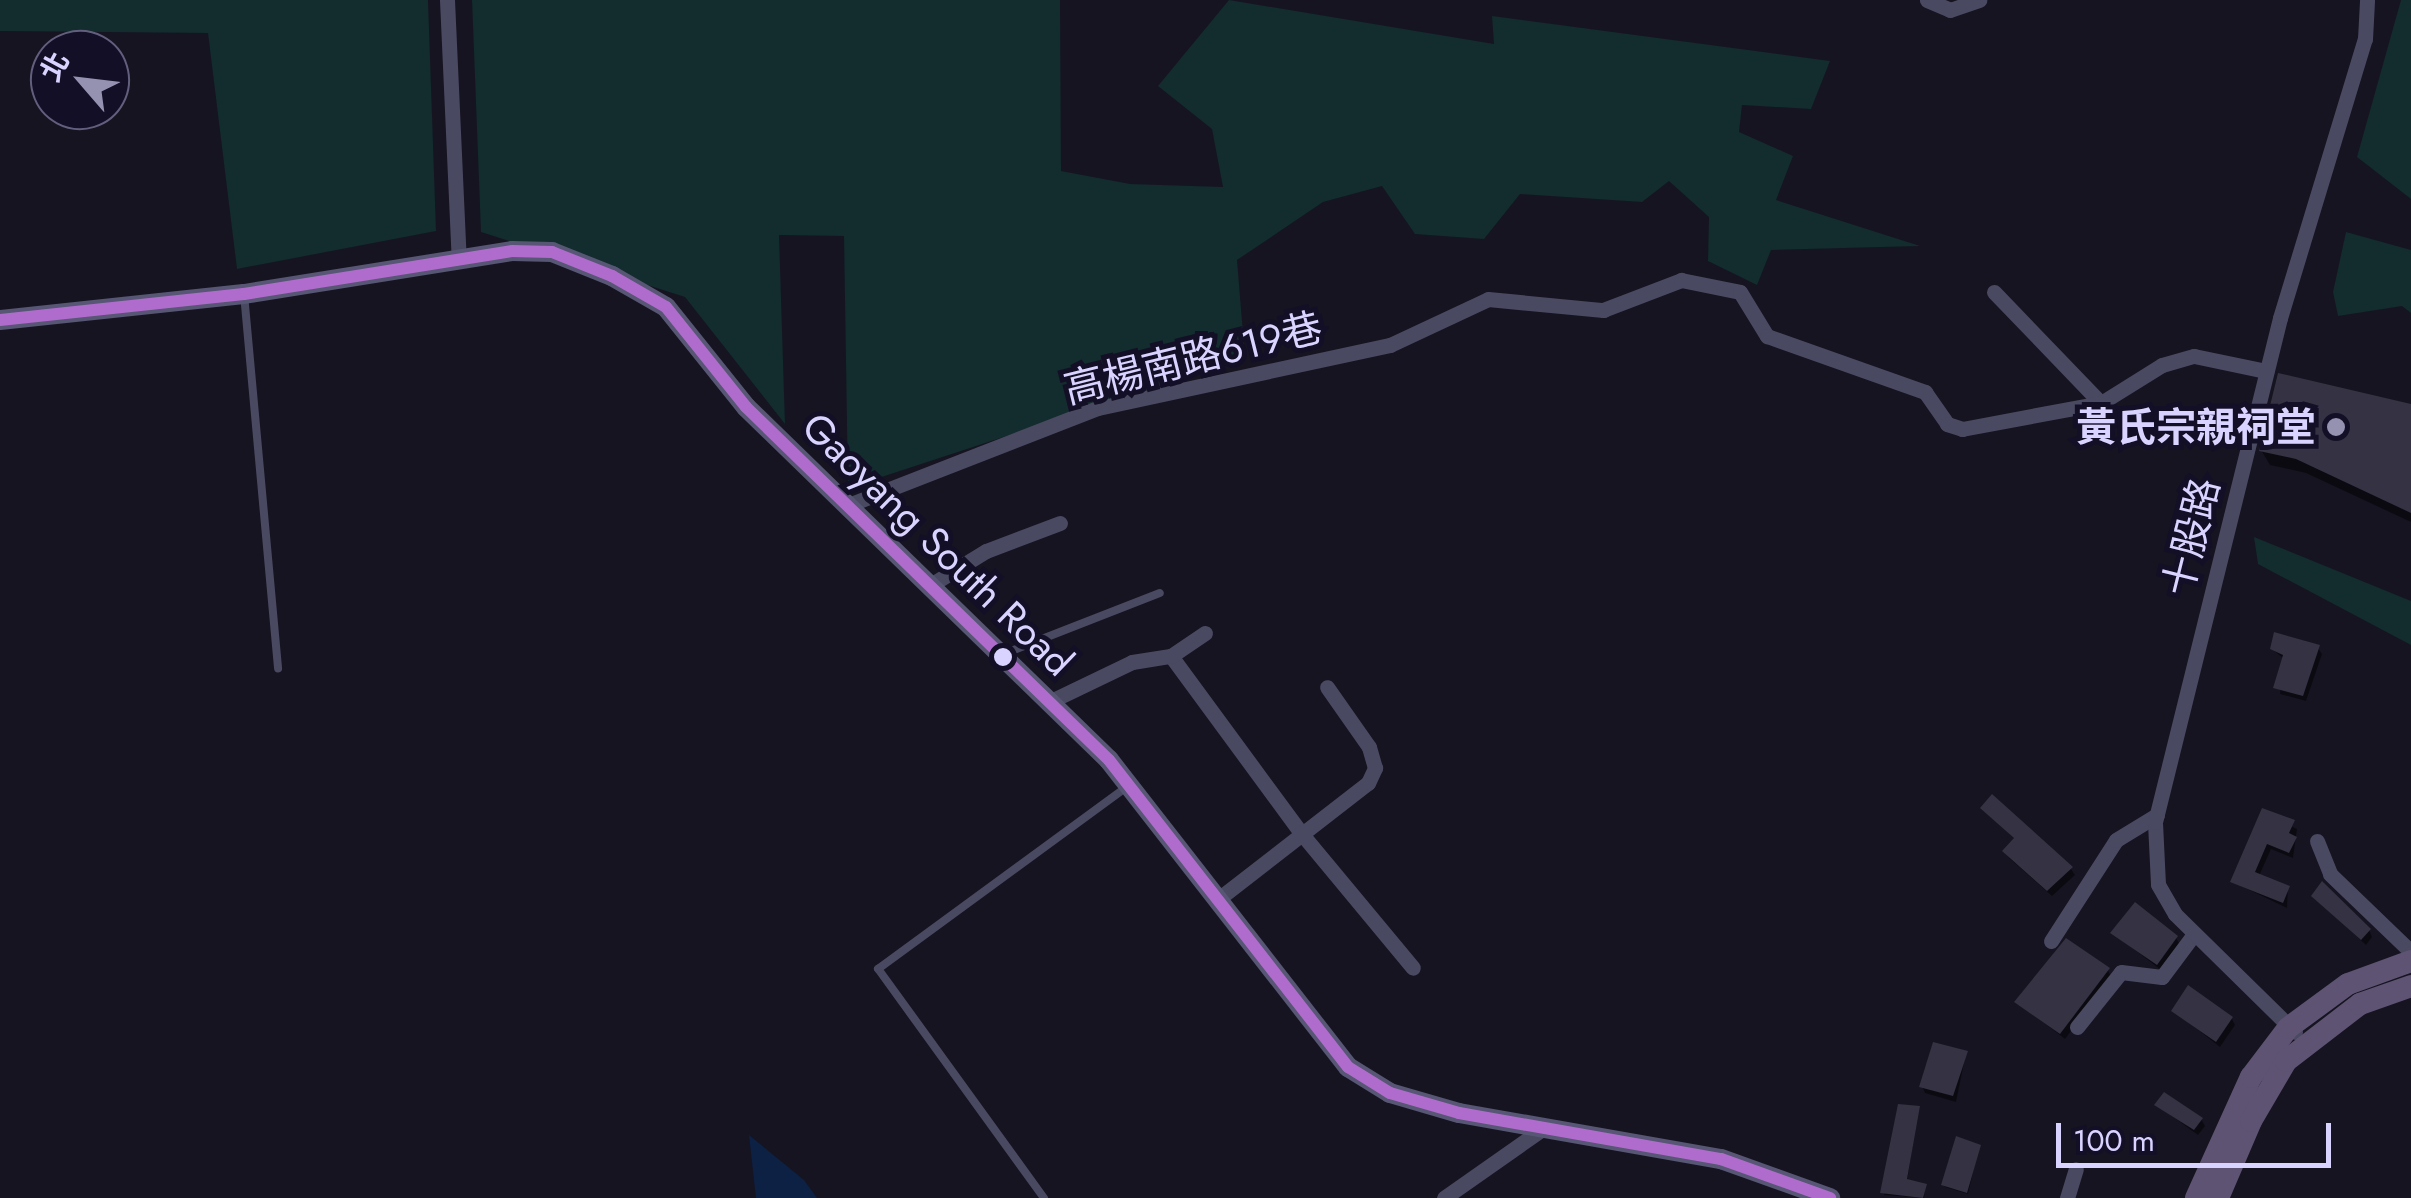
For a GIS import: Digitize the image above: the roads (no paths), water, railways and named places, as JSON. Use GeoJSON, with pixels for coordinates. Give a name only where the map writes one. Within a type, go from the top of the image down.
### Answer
{"type":"FeatureCollection","features":[{"type":"Feature","properties":{"kind":"main road"},"geometry":{"type":"LineString","coordinates":[[2196,1198],[2251,1076],[2348,984],[2411,961]]}},
{"type":"Feature","properties":{"kind":"main road"},"geometry":{"type":"LineString","coordinates":[[2218,1198],[2251,1121],[2298,1034],[2360,1004],[2411,986]]}},
{"type":"Feature","properties":{"kind":"street"},"geometry":{"type":"LineString","coordinates":[[446,0],[459,260]]}},
{"type":"Feature","properties":{"kind":"street"},"geometry":{"type":"LineString","coordinates":[[1927,0],[1950,10],[1979,0]]}},
{"type":"Feature","properties":{"kind":"street","name":"十股路"},"geometry":{"type":"LineString","coordinates":[[2298,1034],[2194,934],[2158,884],[2157,815],[2266,371],[2365,40],[2367,0]]}},
{"type":"Feature","properties":{"kind":"street","name":"Gaoyang South Road"},"geometry":{"type":"LineString","coordinates":[[0,320],[244,294],[459,260],[552,252],[666,308],[746,407],[1051,701],[1129,785],[1348,1068],[1390,1093],[1545,1127],[1722,1159],[1830,1198]]}},
{"type":"Feature","properties":{"kind":"street","name":"高楊南路619巷"},"geometry":{"type":"LineString","coordinates":[[846,506],[1098,408],[1390,345],[1488,300],[1603,310],[1681,280],[1740,292],[1767,336],[1925,392],[1947,424],[1962,428],[2100,403]]}},
{"type":"Feature","properties":{"kind":"street"},"geometry":{"type":"LineString","coordinates":[[1994,292],[2100,403],[2162,365],[2194,356],[2266,371]]}},
{"type":"Feature","properties":{"kind":"street"},"geometry":{"type":"LineString","coordinates":[[929,586],[986,551],[1060,523]]}},
{"type":"Feature","properties":{"kind":"street"},"geometry":{"type":"LineString","coordinates":[[1051,701],[1132,662],[1171,656],[1204,633]]}},
{"type":"Feature","properties":{"kind":"street"},"geometry":{"type":"LineString","coordinates":[[1171,656],[1301,833],[1412,968]]}},
{"type":"Feature","properties":{"kind":"street"},"geometry":{"type":"LineString","coordinates":[[1217,900],[1368,783],[1375,768],[1369,748],[1327,686]]}},
{"type":"Feature","properties":{"kind":"street"},"geometry":{"type":"LineString","coordinates":[[2051,941],[2116,840],[2157,815]]}},
{"type":"Feature","properties":{"kind":"street"},"geometry":{"type":"LineString","coordinates":[[2317,842],[2330,874],[2411,952]]}},
{"type":"Feature","properties":{"kind":"street"},"geometry":{"type":"LineString","coordinates":[[2077,1027],[2121,972],[2162,977],[2194,934]]}},
{"type":"Feature","properties":{"kind":"street"},"geometry":{"type":"LineString","coordinates":[[1444,1198],[1545,1127]]}},
{"type":"Feature","properties":{"kind":"street"},"geometry":{"type":"LineString","coordinates":[[2067,1198],[2076,1169]]}},
{"type":"Feature","properties":{"kind":"lane"},"geometry":{"type":"LineString","coordinates":[[244,294],[278,668]]}},
{"type":"Feature","properties":{"kind":"lane"},"geometry":{"type":"LineString","coordinates":[[1003,654],[1160,592]]}},
{"type":"Feature","properties":{"kind":"lane"},"geometry":{"type":"LineString","coordinates":[[1044,1198],[878,968],[1129,785]]}},
{"type":"Feature","properties":{"kind":"water"},"geometry":{"type":"Polygon","coordinates":[[[749,1135],[804,1180],[817,1198],[756,1198],[749,1135]]]}},
{"type":"Feature","properties":{"kind":"place","name":"黃氏宗親祠堂"},"geometry":{"type":"Point","coordinates":[2336,427]}}]}
